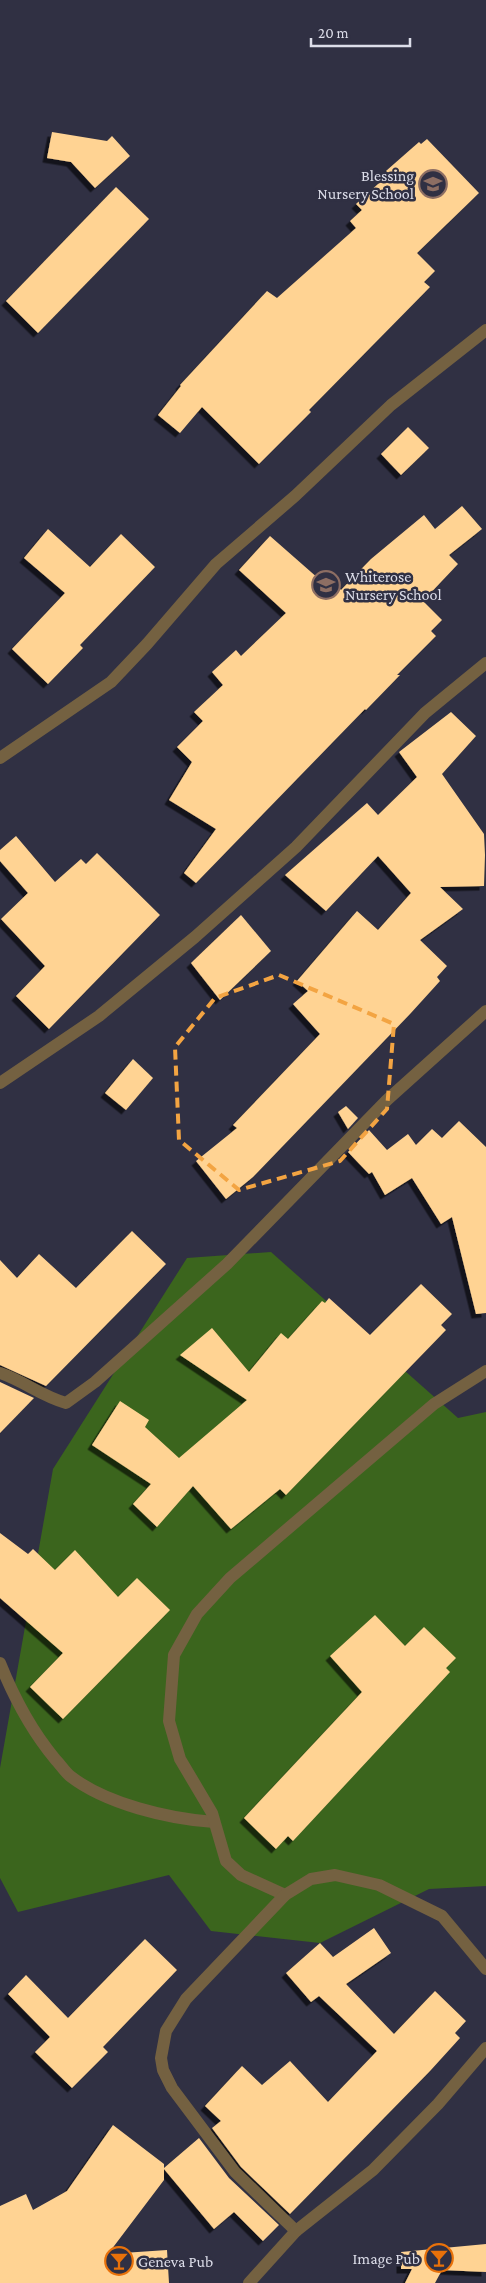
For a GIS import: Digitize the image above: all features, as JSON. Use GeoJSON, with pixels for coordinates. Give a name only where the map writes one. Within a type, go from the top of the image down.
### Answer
{"type":"FeatureCollection","features":[{"type":"Feature","properties":{"kind":"street"},"geometry":{"type":"LineString","coordinates":[[0,758],[111,682],[147,644],[216,564],[295,496],[391,405],[486,330]]}},
{"type":"Feature","properties":{"kind":"street"},"geometry":{"type":"LineString","coordinates":[[0,1083],[98,1016],[195,937],[296,847],[425,713],[486,663]]}},
{"type":"Feature","properties":{"kind":"street"},"geometry":{"type":"LineString","coordinates":[[0,1373],[11,1377],[37,1393],[66,1403],[95,1382],[227,1264],[387,1100],[486,1011]]}},
{"type":"Feature","properties":{"kind":"street"},"geometry":{"type":"LineString","coordinates":[[285,1894],[241,1875],[226,1861],[212,1813],[180,1759],[169,1721],[174,1655],[197,1614],[230,1578],[434,1404],[486,1371]]}},
{"type":"Feature","properties":{"kind":"street"},"geometry":{"type":"LineString","coordinates":[[0,1663],[12,1693],[38,1738],[69,1776],[105,1798],[185,1820],[214,1822]]}},
{"type":"Feature","properties":{"kind":"street"},"geometry":{"type":"LineString","coordinates":[[296,2231],[235,2172],[172,2088],[163,2070],[161,2058],[166,2030],[186,1999],[285,1894],[311,1879],[335,1875],[379,1885],[442,1916],[486,1969]]}},
{"type":"Feature","properties":{"kind":"street"},"geometry":{"type":"LineString","coordinates":[[249,2283],[296,2231],[373,2170],[438,2104],[486,2048]]}},
{"type":"Feature","properties":{"kind":"highlighted area"},"geometry":{"type":"Polygon","coordinates":[[[279,975],[394,1024],[387,1109],[340,1161],[239,1190],[179,1140],[175,1047],[215,998],[279,975]]]}},
{"type":"Feature","properties":{"kind":"green space"},"geometry":{"type":"Polygon","coordinates":[[[271,1252],[458,1418],[486,1412],[486,1886],[429,1889],[320,1943],[211,1931],[169,1875],[18,1912],[0,1878],[0,1768],[53,1469],[187,1258],[271,1252]]]}},
{"type":"Feature","properties":{"kind":"building"},"geometry":{"type":"Polygon","coordinates":[[[52,132],[107,141],[112,136],[130,156],[95,188],[71,162],[47,158],[52,132]]]}},
{"type":"Feature","properties":{"kind":"building"},"geometry":{"type":"Polygon","coordinates":[[[427,139],[479,193],[417,253],[435,271],[424,282],[430,287],[309,410],[311,412],[259,464],[202,407],[180,433],[158,415],[180,385],[267,291],[277,298],[356,228],[350,221],[362,210],[356,204],[389,174],[386,171],[419,142],[421,144],[427,139]]]}},
{"type":"Feature","properties":{"kind":"building"},"geometry":{"type":"Polygon","coordinates":[[[116,187],[149,219],[38,333],[6,301],[116,187]]]}},
{"type":"Feature","properties":{"kind":"building"},"geometry":{"type":"Polygon","coordinates":[[[408,427],[429,448],[401,475],[381,454],[408,427]]]}},
{"type":"Feature","properties":{"kind":"building"},"geometry":{"type":"Polygon","coordinates":[[[462,506],[482,529],[449,555],[458,564],[423,601],[442,620],[431,631],[436,636],[196,883],[184,873],[216,829],[169,800],[192,762],[177,747],[203,721],[194,712],[223,685],[212,672],[236,650],[241,656],[286,613],[239,570],[270,536],[319,579],[325,573],[341,590],[371,559],[424,515],[435,529],[462,506]]]}},
{"type":"Feature","properties":{"kind":"building"},"geometry":{"type":"Polygon","coordinates":[[[48,529],[90,567],[121,534],[155,567],[80,645],[83,648],[48,684],[12,649],[65,593],[24,558],[48,529]]]}},
{"type":"Feature","properties":{"kind":"building"},"geometry":{"type":"Polygon","coordinates":[[[451,712],[476,736],[442,774],[484,834],[484,886],[440,887],[463,909],[420,940],[447,966],[437,977],[440,981],[253,1177],[226,1199],[196,1161],[237,1128],[233,1125],[320,1034],[293,1004],[308,991],[297,981],[357,911],[378,930],[411,893],[378,856],[326,911],[285,875],[367,803],[378,815],[417,777],[399,752],[451,712]]]}},
{"type":"Feature","properties":{"kind":"building"},"geometry":{"type":"Polygon","coordinates":[[[16,836],[55,882],[81,859],[86,864],[97,853],[160,915],[49,1029],[16,996],[45,966],[1,919],[28,893],[0,861],[0,850],[16,836]]]}},
{"type":"Feature","properties":{"kind":"building"},"geometry":{"type":"Polygon","coordinates":[[[241,915],[271,951],[220,1000],[191,963],[241,915]]]}},
{"type":"Feature","properties":{"kind":"building"},"geometry":{"type":"Polygon","coordinates":[[[133,1059],[153,1078],[126,1110],[105,1093],[133,1059]]]}},
{"type":"Feature","properties":{"kind":"building"},"geometry":{"type":"Polygon","coordinates":[[[346,1106],[358,1118],[348,1129],[338,1112],[346,1106]]]}},
{"type":"Feature","properties":{"kind":"building"},"geometry":{"type":"Polygon","coordinates":[[[459,1121],[486,1147],[486,1313],[476,1314],[452,1217],[441,1224],[412,1178],[385,1195],[372,1172],[369,1174],[348,1152],[369,1130],[387,1150],[408,1134],[416,1145],[432,1129],[442,1138],[459,1121]]]}},
{"type":"Feature","properties":{"kind":"building"},"geometry":{"type":"Polygon","coordinates":[[[132,1231],[166,1264],[46,1386],[0,1365],[0,1260],[17,1278],[39,1254],[76,1288],[132,1231]]]}},
{"type":"Feature","properties":{"kind":"building"},"geometry":{"type":"Polygon","coordinates":[[[421,1284],[452,1314],[441,1325],[446,1330],[286,1495],[280,1489],[231,1529],[193,1486],[157,1527],[133,1504],[151,1484],[92,1445],[120,1401],[149,1420],[145,1427],[179,1458],[247,1400],[180,1355],[212,1328],[249,1372],[281,1333],[288,1339],[322,1301],[325,1303],[329,1298],[370,1335],[421,1284]]]}},
{"type":"Feature","properties":{"kind":"building"},"geometry":{"type":"Polygon","coordinates":[[[0,1382],[34,1398],[0,1433],[0,1382]]]}},
{"type":"Feature","properties":{"kind":"building"},"geometry":{"type":"Polygon","coordinates":[[[0,1533],[28,1554],[33,1549],[55,1570],[75,1550],[118,1597],[137,1578],[170,1610],[63,1719],[30,1687],[63,1653],[0,1598],[0,1533]]]}},
{"type":"Feature","properties":{"kind":"building"},"geometry":{"type":"Polygon","coordinates":[[[375,1615],[405,1646],[424,1627],[456,1658],[446,1668],[450,1672],[293,1841],[288,1836],[276,1849],[244,1818],[362,1692],[330,1656],[375,1615]]]}},
{"type":"Feature","properties":{"kind":"building"},"geometry":{"type":"Polygon","coordinates":[[[374,1928],[391,1953],[346,1984],[394,2034],[435,1991],[466,2021],[455,2033],[460,2038],[430,2071],[290,2214],[241,2167],[212,2128],[221,2121],[205,2106],[242,2066],[262,2085],[290,2061],[328,2102],[377,2051],[319,1996],[311,2002],[286,1973],[320,1943],[333,1957],[374,1928]]]}},
{"type":"Feature","properties":{"kind":"building"},"geometry":{"type":"Polygon","coordinates":[[[145,1939],[177,1970],[103,2047],[108,2052],[72,2088],[35,2052],[50,2037],[8,1994],[26,1975],[68,2018],[145,1939]]]}},
{"type":"Feature","properties":{"kind":"building"},"geometry":{"type":"Polygon","coordinates":[[[113,2125],[164,2164],[164,2168],[199,2138],[229,2178],[279,2225],[263,2241],[234,2212],[214,2229],[164,2169],[164,2180],[108,2254],[167,2250],[169,2283],[0,2283],[0,2206],[26,2194],[33,2210],[67,2191],[113,2125]]]}},
{"type":"Feature","properties":{"kind":"building"},"geometry":{"type":"Polygon","coordinates":[[[486,2244],[486,2272],[442,2270],[435,2283],[405,2283],[412,2269],[401,2269],[401,2252],[486,2244]]]}},
{"type":"Feature","properties":{"kind":"place","name":"Blessing Nursery School"},"geometry":{"type":"Point","coordinates":[433,184]}},
{"type":"Feature","properties":{"kind":"place","name":"Whiterose Nursery School"},"geometry":{"type":"Point","coordinates":[326,585]}},
{"type":"Feature","properties":{"kind":"place","name":"Image Pub"},"geometry":{"type":"Point","coordinates":[439,2258]}},
{"type":"Feature","properties":{"kind":"place","name":"Geneva Pub"},"geometry":{"type":"Point","coordinates":[119,2261]}}]}
